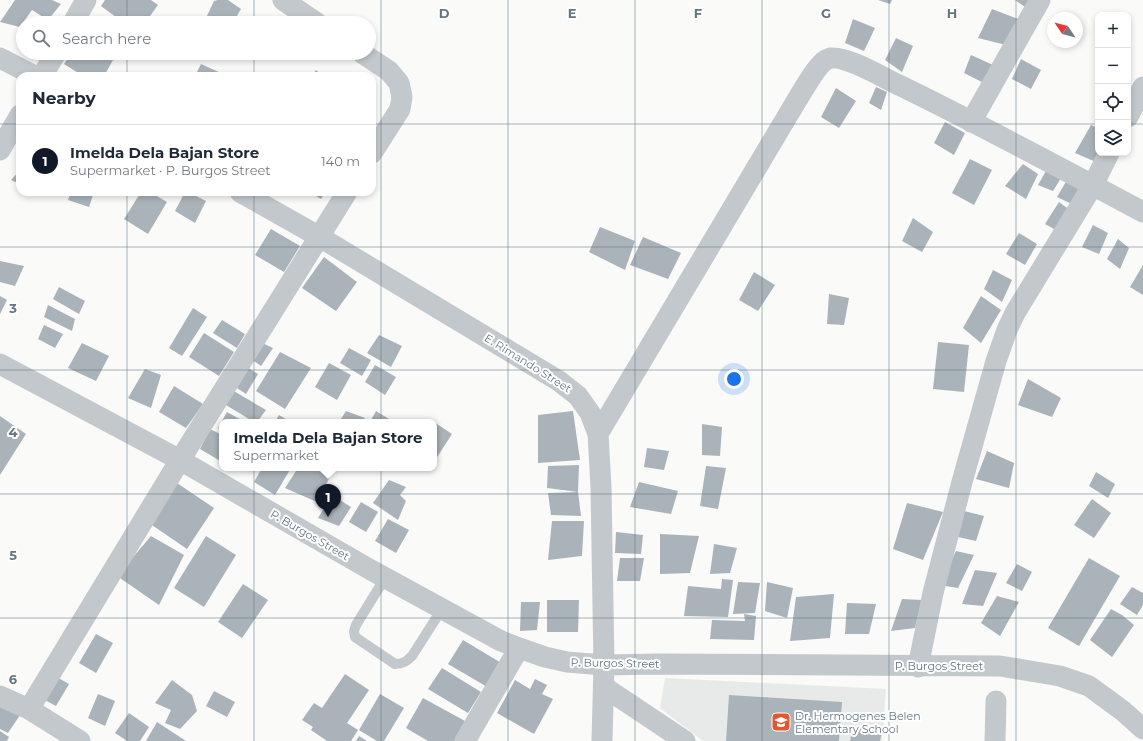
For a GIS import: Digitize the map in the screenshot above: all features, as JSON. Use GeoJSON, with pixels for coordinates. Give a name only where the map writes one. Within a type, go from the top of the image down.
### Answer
{"type":"FeatureCollection","features":[{"type":"Feature","properties":{"kind":"street"},"geometry":{"type":"LineString","coordinates":[[77,16],[86,0]]}},
{"type":"Feature","properties":{"kind":"street"},"geometry":{"type":"LineString","coordinates":[[283,0],[307,16]]}},
{"type":"Feature","properties":{"kind":"street"},"geometry":{"type":"LineString","coordinates":[[971,122],[1040,0]]}},
{"type":"Feature","properties":{"kind":"street"},"geometry":{"type":"LineString","coordinates":[[0,58],[27,72]]}},
{"type":"Feature","properties":{"kind":"street"},"geometry":{"type":"LineString","coordinates":[[598,434],[788,115],[815,71],[825,60],[831,58],[849,61],[929,100],[1143,212]]}},
{"type":"Feature","properties":{"kind":"street"},"geometry":{"type":"LineString","coordinates":[[44,72],[52,60]]}},
{"type":"Feature","properties":{"kind":"street"},"geometry":{"type":"LineString","coordinates":[[372,60],[389,71],[399,84],[402,97],[400,109],[376,147]]}},
{"type":"Feature","properties":{"kind":"street"},"geometry":{"type":"LineString","coordinates":[[1131,111],[1143,87]]}},
{"type":"Feature","properties":{"kind":"street"},"geometry":{"type":"LineString","coordinates":[[0,150],[16,122]]}},
{"type":"Feature","properties":{"kind":"street"},"geometry":{"type":"LineString","coordinates":[[918,666],[933,593],[962,482],[996,361],[1007,330],[1015,313],[1093,185],[1108,156]]}},
{"type":"Feature","properties":{"kind":"street","name":"E. Rimando Street"},"geometry":{"type":"LineString","coordinates":[[247,196],[318,236],[559,381],[578,396],[590,413],[598,434],[601,487],[604,665],[602,741]]}},
{"type":"Feature","properties":{"kind":"street"},"geometry":{"type":"LineString","coordinates":[[29,709],[180,460],[318,236],[344,196]]}},
{"type":"Feature","properties":{"kind":"street","name":"P. Burgos Street"},"geometry":{"type":"LineString","coordinates":[[0,364],[180,460],[385,578],[501,641],[545,657],[566,662],[604,665],[1000,666],[1060,676],[1089,686],[1123,711],[1143,729]]}},
{"type":"Feature","properties":{"kind":"street"},"geometry":{"type":"LineString","coordinates":[[465,741],[519,648]]}},
{"type":"Feature","properties":{"kind":"street"},"geometry":{"type":"LineString","coordinates":[[604,687],[685,741]]}},
{"type":"Feature","properties":{"kind":"street"},"geometry":{"type":"LineString","coordinates":[[0,696],[29,709],[80,741]]}},
{"type":"Feature","properties":{"kind":"street"},"geometry":{"type":"LineString","coordinates":[[995,741],[996,702]]}},
{"type":"Feature","properties":{"kind":"lane"},"geometry":{"type":"LineString","coordinates":[[385,578],[356,625],[354,631],[355,637],[395,664],[400,664],[407,661],[412,656],[442,609]]}},
{"type":"Feature","properties":{"kind":"shaded area","name":"Dr. Hermogenes Belen Elementary School"},"geometry":{"type":"Polygon","coordinates":[[[665,678],[886,689],[882,741],[703,741],[660,708],[665,678]]]}},
{"type":"Feature","properties":{"kind":"building"},"geometry":{"type":"Polygon","coordinates":[[[15,0],[52,0],[61,4],[51,16],[42,16],[32,10],[28,16],[16,16],[16,26],[0,22],[15,0]]]}},
{"type":"Feature","properties":{"kind":"building"},"geometry":{"type":"Polygon","coordinates":[[[105,0],[151,0],[158,5],[150,16],[115,16],[101,6],[105,0]]]}},
{"type":"Feature","properties":{"kind":"building"},"geometry":{"type":"Polygon","coordinates":[[[228,0],[241,9],[237,16],[207,16],[214,1],[228,0]]]}},
{"type":"Feature","properties":{"kind":"building"},"geometry":{"type":"Polygon","coordinates":[[[878,0],[892,0],[890,4],[878,0]]]}},
{"type":"Feature","properties":{"kind":"building"},"geometry":{"type":"Polygon","coordinates":[[[1015,0],[1029,0],[1025,7],[1015,0]]]}},
{"type":"Feature","properties":{"kind":"building"},"geometry":{"type":"Polygon","coordinates":[[[992,9],[1026,22],[1006,45],[978,38],[992,9]]]}},
{"type":"Feature","properties":{"kind":"building"},"geometry":{"type":"Polygon","coordinates":[[[853,19],[875,28],[864,51],[845,43],[853,19]]]}},
{"type":"Feature","properties":{"kind":"building"},"geometry":{"type":"Polygon","coordinates":[[[896,38],[913,46],[902,72],[885,60],[896,38]]]}},
{"type":"Feature","properties":{"kind":"building"},"geometry":{"type":"Polygon","coordinates":[[[971,55],[993,65],[986,84],[964,73],[971,55]]]}},
{"type":"Feature","properties":{"kind":"building"},"geometry":{"type":"Polygon","coordinates":[[[1021,59],[1041,70],[1031,89],[1012,79],[1021,59]]]}},
{"type":"Feature","properties":{"kind":"building"},"geometry":{"type":"Polygon","coordinates":[[[67,60],[113,60],[106,72],[77,72],[64,64],[67,60]]]}},
{"type":"Feature","properties":{"kind":"building"},"geometry":{"type":"Polygon","coordinates":[[[201,64],[219,72],[197,72],[201,64]]]}},
{"type":"Feature","properties":{"kind":"building"},"geometry":{"type":"Polygon","coordinates":[[[876,87],[887,92],[881,110],[869,103],[876,87]]]}},
{"type":"Feature","properties":{"kind":"building"},"geometry":{"type":"Polygon","coordinates":[[[836,88],[856,101],[839,128],[821,117],[836,88]]]}},
{"type":"Feature","properties":{"kind":"building"},"geometry":{"type":"Polygon","coordinates":[[[945,122],[965,133],[954,155],[934,143],[945,122]]]}},
{"type":"Feature","properties":{"kind":"building"},"geometry":{"type":"Polygon","coordinates":[[[1091,125],[1095,127],[1095,156],[1097,156],[1096,162],[1075,153],[1091,125]]]}},
{"type":"Feature","properties":{"kind":"building"},"geometry":{"type":"Polygon","coordinates":[[[970,159],[992,170],[974,205],[952,193],[970,159]]]}},
{"type":"Feature","properties":{"kind":"building"},"geometry":{"type":"Polygon","coordinates":[[[1023,164],[1038,174],[1026,199],[1005,186],[1023,164]]]}},
{"type":"Feature","properties":{"kind":"building"},"geometry":{"type":"Polygon","coordinates":[[[1046,171],[1061,178],[1053,191],[1038,185],[1046,171]]]}},
{"type":"Feature","properties":{"kind":"building"},"geometry":{"type":"Polygon","coordinates":[[[16,174],[16,182],[11,180],[16,174]]]}},
{"type":"Feature","properties":{"kind":"building"},"geometry":{"type":"Polygon","coordinates":[[[1070,175],[1085,186],[1074,205],[1057,197],[1070,175]]]}},
{"type":"Feature","properties":{"kind":"building"},"geometry":{"type":"Polygon","coordinates":[[[70,196],[93,196],[89,207],[68,200],[70,196]]]}},
{"type":"Feature","properties":{"kind":"building"},"geometry":{"type":"Polygon","coordinates":[[[138,196],[157,196],[167,202],[148,234],[124,219],[138,196]]]}},
{"type":"Feature","properties":{"kind":"building"},"geometry":{"type":"Polygon","coordinates":[[[183,196],[196,196],[206,201],[195,223],[175,211],[183,196]]]}},
{"type":"Feature","properties":{"kind":"building"},"geometry":{"type":"Polygon","coordinates":[[[316,196],[323,196],[321,199],[316,196]]]}},
{"type":"Feature","properties":{"kind":"building"},"geometry":{"type":"Polygon","coordinates":[[[1059,202],[1075,214],[1063,234],[1045,224],[1059,202]]]}},
{"type":"Feature","properties":{"kind":"building"},"geometry":{"type":"Polygon","coordinates":[[[913,218],[933,232],[922,252],[902,241],[913,218]]]}},
{"type":"Feature","properties":{"kind":"building"},"geometry":{"type":"Polygon","coordinates":[[[1093,225],[1108,233],[1099,254],[1082,247],[1093,225]]]}},
{"type":"Feature","properties":{"kind":"building"},"geometry":{"type":"Polygon","coordinates":[[[600,227],[635,241],[625,270],[589,252],[600,227]]]}},
{"type":"Feature","properties":{"kind":"building"},"geometry":{"type":"Polygon","coordinates":[[[271,229],[300,246],[284,272],[255,255],[271,229]]]}},
{"type":"Feature","properties":{"kind":"building"},"geometry":{"type":"Polygon","coordinates":[[[1019,233],[1037,244],[1025,265],[1006,254],[1019,233]]]}},
{"type":"Feature","properties":{"kind":"building"},"geometry":{"type":"Polygon","coordinates":[[[643,237],[681,253],[668,279],[630,265],[643,237]]]}},
{"type":"Feature","properties":{"kind":"building"},"geometry":{"type":"Polygon","coordinates":[[[1118,239],[1129,248],[1120,269],[1107,259],[1118,239]]]}},
{"type":"Feature","properties":{"kind":"building"},"geometry":{"type":"Polygon","coordinates":[[[324,257],[357,282],[336,311],[302,288],[324,257]]]}},
{"type":"Feature","properties":{"kind":"building"},"geometry":{"type":"Polygon","coordinates":[[[0,261],[24,266],[15,286],[0,282],[0,261]]]}},
{"type":"Feature","properties":{"kind":"building"},"geometry":{"type":"Polygon","coordinates":[[[1143,265],[1143,295],[1130,287],[1143,265]]]}},
{"type":"Feature","properties":{"kind":"building"},"geometry":{"type":"Polygon","coordinates":[[[993,270],[1012,280],[1002,302],[984,289],[993,270]]]}},
{"type":"Feature","properties":{"kind":"building"},"geometry":{"type":"Polygon","coordinates":[[[754,272],[775,285],[758,311],[739,300],[754,272]]]}},
{"type":"Feature","properties":{"kind":"building"},"geometry":{"type":"Polygon","coordinates":[[[59,287],[85,301],[79,314],[53,299],[59,287]]]}},
{"type":"Feature","properties":{"kind":"building"},"geometry":{"type":"Polygon","coordinates":[[[829,294],[849,298],[844,325],[827,324],[829,294]]]}},
{"type":"Feature","properties":{"kind":"building"},"geometry":{"type":"Polygon","coordinates":[[[0,296],[7,300],[0,314],[0,296]]]}},
{"type":"Feature","properties":{"kind":"building"},"geometry":{"type":"Polygon","coordinates":[[[981,296],[1001,310],[981,343],[963,328],[981,296]]]}},
{"type":"Feature","properties":{"kind":"building"},"geometry":{"type":"Polygon","coordinates":[[[48,305],[75,319],[72,331],[44,317],[48,305]]]}},
{"type":"Feature","properties":{"kind":"building"},"geometry":{"type":"Polygon","coordinates":[[[193,308],[207,317],[182,356],[169,348],[193,308]]]}},
{"type":"Feature","properties":{"kind":"building"},"geometry":{"type":"Polygon","coordinates":[[[222,320],[245,334],[237,348],[213,333],[222,320]]]}},
{"type":"Feature","properties":{"kind":"building"},"geometry":{"type":"Polygon","coordinates":[[[44,325],[63,334],[55,348],[38,339],[44,325]]]}},
{"type":"Feature","properties":{"kind":"building"},"geometry":{"type":"Polygon","coordinates":[[[204,333],[234,352],[219,376],[189,357],[204,333]]]}},
{"type":"Feature","properties":{"kind":"building"},"geometry":{"type":"Polygon","coordinates":[[[379,335],[402,346],[391,367],[367,353],[379,335]]]}},
{"type":"Feature","properties":{"kind":"building"},"geometry":{"type":"Polygon","coordinates":[[[260,342],[273,348],[261,366],[251,359],[260,342]]]}},
{"type":"Feature","properties":{"kind":"building"},"geometry":{"type":"Polygon","coordinates":[[[938,342],[969,345],[964,392],[933,389],[938,342]]]}},
{"type":"Feature","properties":{"kind":"building"},"geometry":{"type":"Polygon","coordinates":[[[82,343],[109,356],[96,381],[68,368],[82,343]]]}},
{"type":"Feature","properties":{"kind":"building"},"geometry":{"type":"Polygon","coordinates":[[[349,348],[371,360],[362,376],[340,363],[349,348]]]}},
{"type":"Feature","properties":{"kind":"building"},"geometry":{"type":"Polygon","coordinates":[[[280,352],[311,368],[285,409],[256,391],[280,352]]]}},
{"type":"Feature","properties":{"kind":"building"},"geometry":{"type":"Polygon","coordinates":[[[329,363],[351,375],[337,400],[315,387],[329,363]]]}},
{"type":"Feature","properties":{"kind":"building"},"geometry":{"type":"Polygon","coordinates":[[[375,365],[396,377],[385,395],[365,382],[375,365]]]}},
{"type":"Feature","properties":{"kind":"building"},"geometry":{"type":"Polygon","coordinates":[[[245,366],[258,374],[246,394],[234,386],[245,366]]]}},
{"type":"Feature","properties":{"kind":"building"},"geometry":{"type":"Polygon","coordinates":[[[145,369],[161,375],[151,408],[128,398],[145,369]]]}},
{"type":"Feature","properties":{"kind":"building"},"geometry":{"type":"Polygon","coordinates":[[[1028,379],[1061,398],[1052,417],[1018,405],[1028,379]]]}},
{"type":"Feature","properties":{"kind":"building"},"geometry":{"type":"Polygon","coordinates":[[[174,386],[203,404],[186,428],[159,412],[174,386]]]}},
{"type":"Feature","properties":{"kind":"building"},"geometry":{"type":"Polygon","coordinates":[[[232,390],[266,410],[259,419],[249,419],[226,405],[232,390]]]}},
{"type":"Feature","properties":{"kind":"building"},"geometry":{"type":"Polygon","coordinates":[[[346,411],[365,418],[364,419],[341,419],[346,411]]]}},
{"type":"Feature","properties":{"kind":"building"},"geometry":{"type":"Polygon","coordinates":[[[376,411],[389,419],[372,419],[376,411]]]}},
{"type":"Feature","properties":{"kind":"building"},"geometry":{"type":"Polygon","coordinates":[[[573,411],[580,460],[538,463],[538,415],[573,411]]]}},
{"type":"Feature","properties":{"kind":"building"},"geometry":{"type":"Polygon","coordinates":[[[227,412],[240,419],[223,419],[227,412]]]}},
{"type":"Feature","properties":{"kind":"building"},"geometry":{"type":"Polygon","coordinates":[[[279,415],[286,419],[277,419],[279,415]]]}},
{"type":"Feature","properties":{"kind":"building"},"geometry":{"type":"Polygon","coordinates":[[[0,416],[26,434],[0,475],[0,416]]]}},
{"type":"Feature","properties":{"kind":"building"},"geometry":{"type":"Polygon","coordinates":[[[437,424],[452,434],[437,457],[437,424]]]}},
{"type":"Feature","properties":{"kind":"building"},"geometry":{"type":"Polygon","coordinates":[[[702,424],[722,427],[720,456],[702,455],[702,424]]]}},
{"type":"Feature","properties":{"kind":"building"},"geometry":{"type":"Polygon","coordinates":[[[210,429],[219,434],[219,460],[200,449],[210,429]]]}},
{"type":"Feature","properties":{"kind":"building"},"geometry":{"type":"Polygon","coordinates":[[[647,448],[669,451],[664,470],[644,467],[647,448]]]}},
{"type":"Feature","properties":{"kind":"building"},"geometry":{"type":"Polygon","coordinates":[[[987,451],[1014,463],[1009,488],[976,479],[987,451]]]}},
{"type":"Feature","properties":{"kind":"building"},"geometry":{"type":"Polygon","coordinates":[[[579,465],[578,492],[547,488],[548,466],[579,465]]]}},
{"type":"Feature","properties":{"kind":"building"},"geometry":{"type":"Polygon","coordinates":[[[706,466],[726,468],[718,509],[700,506],[706,466]]]}},
{"type":"Feature","properties":{"kind":"building"},"geometry":{"type":"Polygon","coordinates":[[[260,471],[289,471],[275,495],[254,482],[260,471]]]}},
{"type":"Feature","properties":{"kind":"building"},"geometry":{"type":"Polygon","coordinates":[[[296,471],[325,471],[331,475],[317,502],[285,488],[296,471]]]}},
{"type":"Feature","properties":{"kind":"building"},"geometry":{"type":"Polygon","coordinates":[[[1096,472],[1115,484],[1108,498],[1089,486],[1096,472]]]}},
{"type":"Feature","properties":{"kind":"building"},"geometry":{"type":"Polygon","coordinates":[[[389,480],[406,487],[400,495],[406,501],[398,520],[373,503],[389,480]]]}},
{"type":"Feature","properties":{"kind":"building"},"geometry":{"type":"Polygon","coordinates":[[[639,482],[678,491],[671,514],[630,507],[639,482]]]}},
{"type":"Feature","properties":{"kind":"building"},"geometry":{"type":"Polygon","coordinates":[[[177,483],[214,508],[187,549],[149,523],[177,483]]]}},
{"type":"Feature","properties":{"kind":"building"},"geometry":{"type":"Polygon","coordinates":[[[578,492],[581,516],[551,515],[548,493],[578,492]]]}},
{"type":"Feature","properties":{"kind":"building"},"geometry":{"type":"Polygon","coordinates":[[[332,495],[351,507],[339,526],[318,518],[332,495]]]}},
{"type":"Feature","properties":{"kind":"building"},"geometry":{"type":"Polygon","coordinates":[[[1092,499],[1111,513],[1094,538],[1074,525],[1092,499]]]}},
{"type":"Feature","properties":{"kind":"building"},"geometry":{"type":"Polygon","coordinates":[[[361,502],[378,512],[366,532],[349,522],[361,502]]]}},
{"type":"Feature","properties":{"kind":"building"},"geometry":{"type":"Polygon","coordinates":[[[907,503],[943,512],[923,560],[893,549],[907,503]]]}},
{"type":"Feature","properties":{"kind":"building"},"geometry":{"type":"Polygon","coordinates":[[[964,511],[984,516],[976,541],[958,537],[964,511]]]}},
{"type":"Feature","properties":{"kind":"building"},"geometry":{"type":"Polygon","coordinates":[[[388,519],[409,530],[396,553],[375,541],[388,519]]]}},
{"type":"Feature","properties":{"kind":"building"},"geometry":{"type":"Polygon","coordinates":[[[552,521],[584,521],[582,556],[548,560],[552,521]]]}},
{"type":"Feature","properties":{"kind":"building"},"geometry":{"type":"Polygon","coordinates":[[[616,532],[643,535],[641,554],[615,553],[616,532]]]}},
{"type":"Feature","properties":{"kind":"building"},"geometry":{"type":"Polygon","coordinates":[[[660,534],[699,536],[690,573],[660,574],[660,534]]]}},
{"type":"Feature","properties":{"kind":"building"},"geometry":{"type":"Polygon","coordinates":[[[151,536],[184,555],[159,605],[117,576],[151,536]]]}},
{"type":"Feature","properties":{"kind":"building"},"geometry":{"type":"Polygon","coordinates":[[[206,536],[236,555],[204,607],[174,588],[206,536]]]}},
{"type":"Feature","properties":{"kind":"building"},"geometry":{"type":"Polygon","coordinates":[[[714,544],[737,548],[730,573],[710,574],[714,544]]]}},
{"type":"Feature","properties":{"kind":"building"},"geometry":{"type":"Polygon","coordinates":[[[956,551],[974,555],[958,588],[939,585],[956,551]]]}},
{"type":"Feature","properties":{"kind":"building"},"geometry":{"type":"Polygon","coordinates":[[[620,558],[644,558],[640,581],[617,581],[620,558]]]}},
{"type":"Feature","properties":{"kind":"building"},"geometry":{"type":"Polygon","coordinates":[[[1089,558],[1120,576],[1079,646],[1048,628],[1089,558]]]}},
{"type":"Feature","properties":{"kind":"building"},"geometry":{"type":"Polygon","coordinates":[[[1017,564],[1032,572],[1022,591],[1006,583],[1017,564]]]}},
{"type":"Feature","properties":{"kind":"building"},"geometry":{"type":"Polygon","coordinates":[[[975,570],[997,573],[983,606],[962,604],[975,570]]]}},
{"type":"Feature","properties":{"kind":"building"},"geometry":{"type":"Polygon","coordinates":[[[722,579],[733,580],[728,617],[684,616],[688,586],[721,589],[722,579]]]}},
{"type":"Feature","properties":{"kind":"building"},"geometry":{"type":"Polygon","coordinates":[[[738,582],[760,583],[755,613],[733,614],[738,582]]]}},
{"type":"Feature","properties":{"kind":"building"},"geometry":{"type":"Polygon","coordinates":[[[767,582],[793,588],[787,618],[765,611],[767,582]]]}},
{"type":"Feature","properties":{"kind":"building"},"geometry":{"type":"Polygon","coordinates":[[[243,584],[268,600],[242,638],[218,622],[243,584]]]}},
{"type":"Feature","properties":{"kind":"building"},"geometry":{"type":"Polygon","coordinates":[[[1132,587],[1143,593],[1143,605],[1137,615],[1120,604],[1132,587]]]}},
{"type":"Feature","properties":{"kind":"building"},"geometry":{"type":"Polygon","coordinates":[[[834,594],[830,638],[790,641],[796,597],[834,594]]]}},
{"type":"Feature","properties":{"kind":"building"},"geometry":{"type":"Polygon","coordinates":[[[997,596],[1019,602],[1000,636],[981,623],[997,596]]]}},
{"type":"Feature","properties":{"kind":"building"},"geometry":{"type":"Polygon","coordinates":[[[902,599],[922,600],[915,628],[891,631],[902,599]]]}},
{"type":"Feature","properties":{"kind":"building"},"geometry":{"type":"Polygon","coordinates":[[[547,600],[579,600],[578,632],[547,632],[547,600]]]}},
{"type":"Feature","properties":{"kind":"building"},"geometry":{"type":"Polygon","coordinates":[[[521,602],[540,602],[537,630],[520,631],[521,602]]]}},
{"type":"Feature","properties":{"kind":"building"},"geometry":{"type":"Polygon","coordinates":[[[847,603],[876,604],[869,634],[845,634],[847,603]]]}},
{"type":"Feature","properties":{"kind":"building"},"geometry":{"type":"Polygon","coordinates":[[[1111,609],[1122,615],[1134,625],[1112,657],[1090,640],[1111,609]]]}},
{"type":"Feature","properties":{"kind":"building"},"geometry":{"type":"Polygon","coordinates":[[[744,614],[756,616],[754,640],[710,639],[712,620],[745,621],[744,614]]]}},
{"type":"Feature","properties":{"kind":"building"},"geometry":{"type":"Polygon","coordinates":[[[96,634],[113,643],[96,673],[79,663],[96,634]]]}},
{"type":"Feature","properties":{"kind":"building"},"geometry":{"type":"Polygon","coordinates":[[[463,640],[503,664],[489,688],[448,664],[463,640]]]}},
{"type":"Feature","properties":{"kind":"building"},"geometry":{"type":"Polygon","coordinates":[[[442,668],[481,692],[468,713],[428,689],[442,668]]]}},
{"type":"Feature","properties":{"kind":"building"},"geometry":{"type":"Polygon","coordinates":[[[345,674],[369,690],[347,723],[358,730],[351,741],[327,741],[311,730],[313,727],[302,720],[314,703],[322,708],[345,674]]]}},
{"type":"Feature","properties":{"kind":"building"},"geometry":{"type":"Polygon","coordinates":[[[55,676],[69,684],[56,706],[41,698],[55,676]]]}},
{"type":"Feature","properties":{"kind":"building"},"geometry":{"type":"Polygon","coordinates":[[[535,679],[547,685],[542,694],[553,699],[534,734],[497,713],[515,680],[530,689],[535,679]]]}},
{"type":"Feature","properties":{"kind":"building"},"geometry":{"type":"Polygon","coordinates":[[[172,680],[192,695],[197,711],[180,729],[165,723],[171,710],[155,703],[172,680]]]}},
{"type":"Feature","properties":{"kind":"building"},"geometry":{"type":"Polygon","coordinates":[[[214,691],[235,702],[227,717],[206,706],[214,691]]]}},
{"type":"Feature","properties":{"kind":"building"},"geometry":{"type":"Polygon","coordinates":[[[98,694],[115,701],[105,726],[88,718],[98,694]]]}},
{"type":"Feature","properties":{"kind":"building"},"geometry":{"type":"Polygon","coordinates":[[[380,694],[404,708],[384,741],[377,741],[359,730],[380,694]]]}},
{"type":"Feature","properties":{"kind":"building"},"geometry":{"type":"Polygon","coordinates":[[[729,695],[842,702],[839,741],[726,741],[729,695]]]}},
{"type":"Feature","properties":{"kind":"building"},"geometry":{"type":"Polygon","coordinates":[[[423,698],[465,721],[455,741],[428,741],[406,728],[423,698]]]}},
{"type":"Feature","properties":{"kind":"building"},"geometry":{"type":"Polygon","coordinates":[[[0,704],[22,712],[8,733],[0,729],[0,704]]]}},
{"type":"Feature","properties":{"kind":"building"},"geometry":{"type":"Polygon","coordinates":[[[129,713],[149,727],[140,741],[127,741],[115,733],[129,713]]]}},
{"type":"Feature","properties":{"kind":"building"},"geometry":{"type":"Polygon","coordinates":[[[157,722],[186,741],[146,741],[157,722]]]}},
{"type":"Feature","properties":{"kind":"building"},"geometry":{"type":"Polygon","coordinates":[[[853,726],[882,731],[880,741],[850,741],[853,726]]]}},
{"type":"Feature","properties":{"kind":"building"},"geometry":{"type":"Polygon","coordinates":[[[0,731],[9,737],[7,741],[0,741],[0,731]]]}},
{"type":"Feature","properties":{"kind":"building"},"geometry":{"type":"Polygon","coordinates":[[[359,736],[367,741],[356,741],[359,736]]]}},
{"type":"Feature","properties":{"kind":"place","name":"Imelda Dela Bajan Store"},"geometry":{"type":"Point","coordinates":[328,517]}},
{"type":"Feature","properties":{"kind":"place","name":"Dr. Hermogenes Belen Elementary School"},"geometry":{"type":"Point","coordinates":[781,722]}}]}
